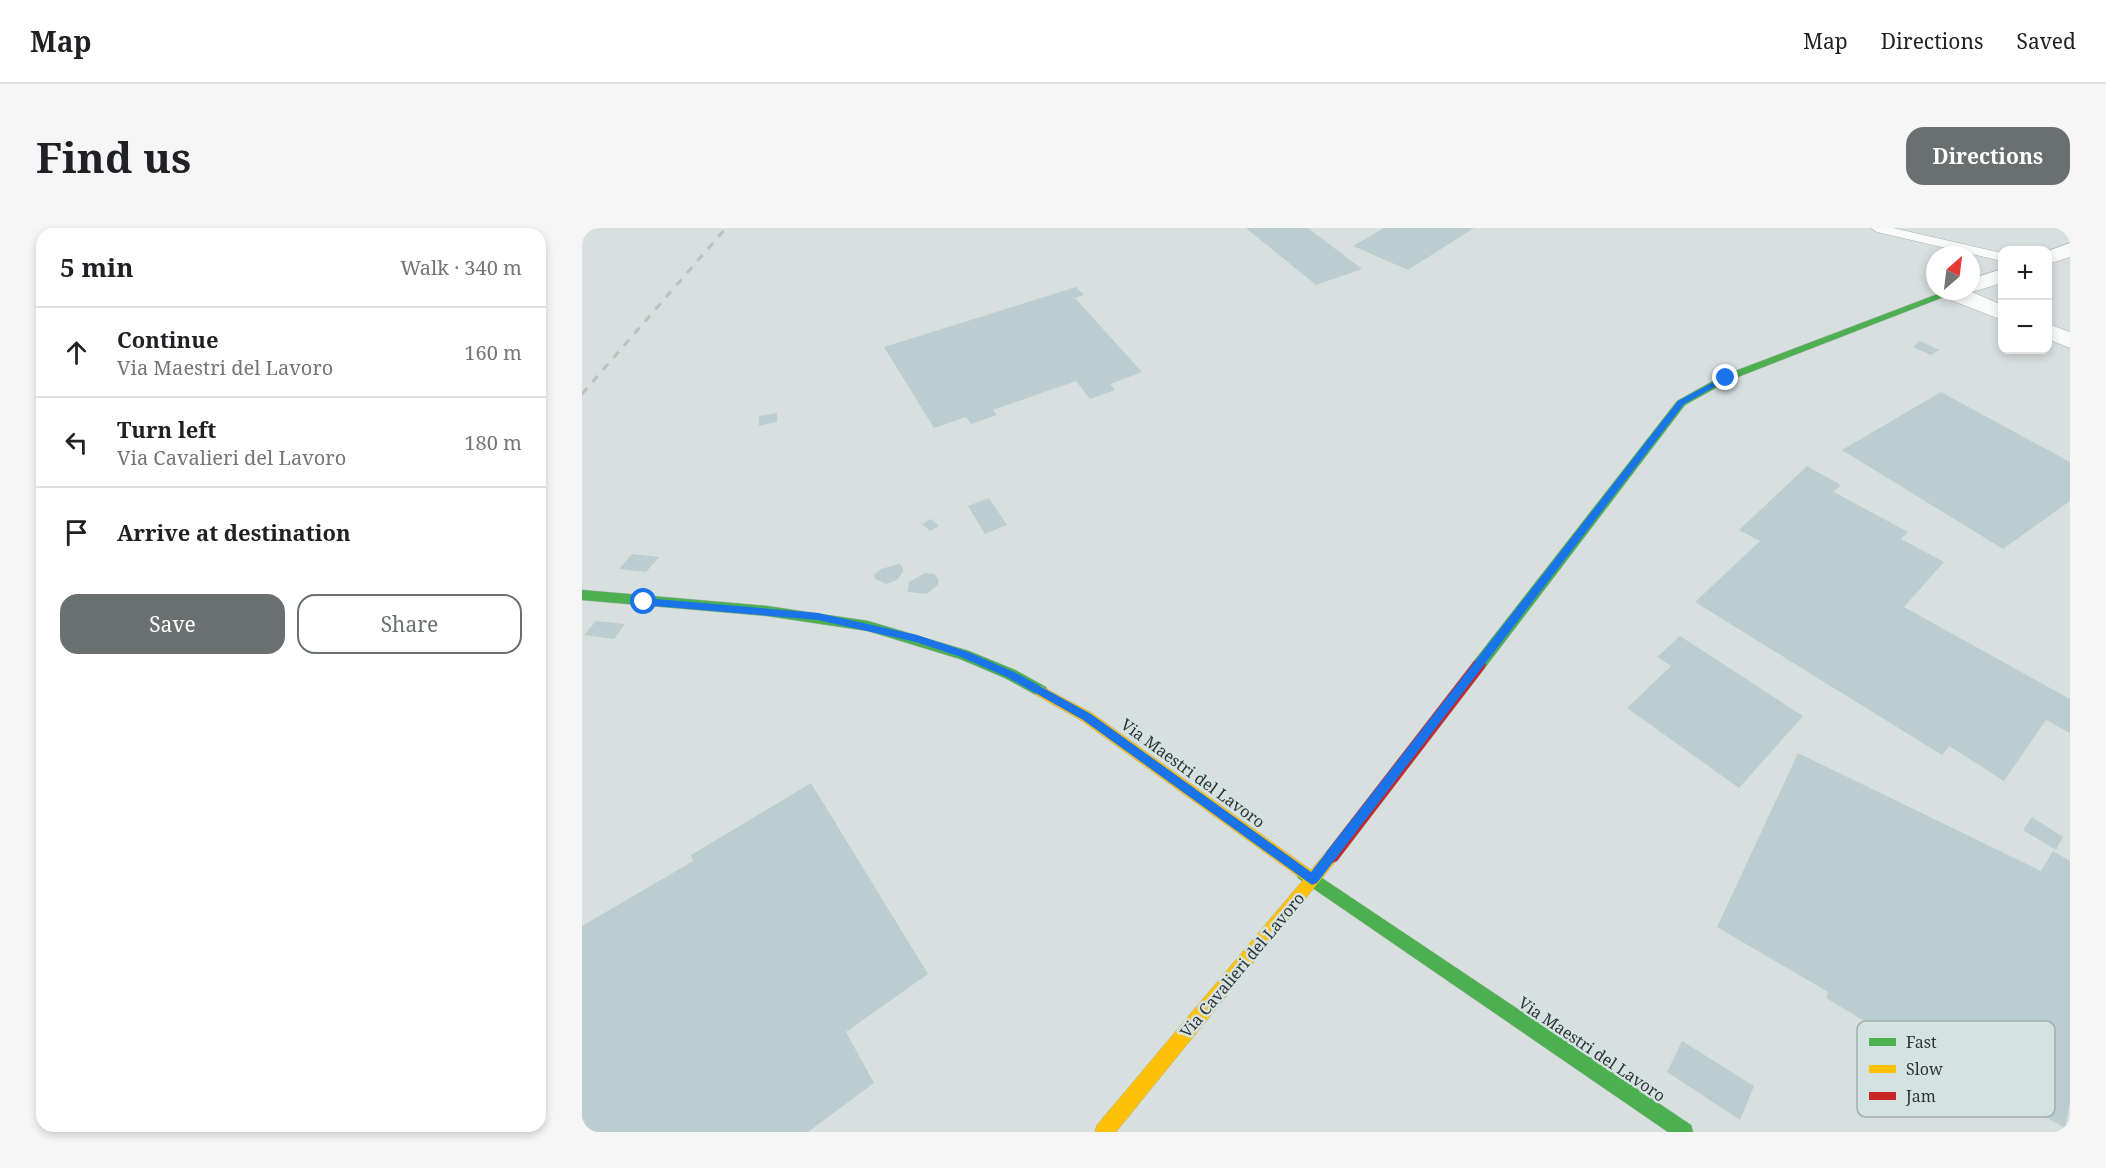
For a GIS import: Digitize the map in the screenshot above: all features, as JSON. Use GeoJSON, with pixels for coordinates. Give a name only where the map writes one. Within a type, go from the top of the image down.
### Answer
{"type":"FeatureCollection","features":[{"type":"Feature","properties":{"kind":"street"},"geometry":{"type":"LineString","coordinates":[[2052,256],[2070,249]]}},
{"type":"Feature","properties":{"kind":"street","name":"Via Cavalieri del Lavoro"},"geometry":{"type":"LineString","coordinates":[[1980,283],[1998,277]]}},
{"type":"Feature","properties":{"kind":"street","name":"Via Cavalieri del Lavoro"},"geometry":{"type":"LineString","coordinates":[[1104,1132],[1312,880],[1681,403],[1726,378],[1933,300]]}},
{"type":"Feature","properties":{"kind":"street"},"geometry":{"type":"LineString","coordinates":[[1978,300],[1998,311]]}},
{"type":"Feature","properties":{"kind":"street"},"geometry":{"type":"LineString","coordinates":[[2052,333],[2070,341]]}},
{"type":"Feature","properties":{"kind":"street","name":"Via Maestri del Lavoro"},"geometry":{"type":"LineString","coordinates":[[582,595],[818,617],[878,628],[964,655],[1030,684],[1087,717],[1312,880],[1684,1132]]}},
{"type":"Feature","properties":{"kind":"lane"},"geometry":{"type":"LineString","coordinates":[[1877,228],[1998,256]]}},
{"type":"Feature","properties":{"kind":"building"},"geometry":{"type":"Polygon","coordinates":[[[1246,228],[1308,228],[1362,269],[1316,285],[1246,228]]]}},
{"type":"Feature","properties":{"kind":"building"},"geometry":{"type":"Polygon","coordinates":[[[1384,228],[1474,228],[1408,270],[1353,246],[1384,228]]]}},
{"type":"Feature","properties":{"kind":"building"},"geometry":{"type":"Polygon","coordinates":[[[1076,287],[1084,295],[1075,298],[1142,372],[1110,384],[1115,390],[1090,399],[1076,381],[993,410],[997,415],[971,424],[966,417],[934,428],[884,347],[1076,287]]]}},
{"type":"Feature","properties":{"kind":"building"},"geometry":{"type":"Polygon","coordinates":[[[1920,341],[1939,350],[1931,355],[1913,347],[1920,341]]]}},
{"type":"Feature","properties":{"kind":"building"},"geometry":{"type":"Polygon","coordinates":[[[1941,392],[2070,462],[2070,501],[2003,549],[1842,450],[1941,392]]]}},
{"type":"Feature","properties":{"kind":"building"},"geometry":{"type":"Polygon","coordinates":[[[777,413],[777,422],[759,426],[759,416],[777,413]]]}},
{"type":"Feature","properties":{"kind":"building"},"geometry":{"type":"Polygon","coordinates":[[[1807,466],[1841,485],[1834,492],[1908,532],[1901,539],[1944,562],[1904,607],[2070,699],[2070,733],[2046,720],[2004,781],[1949,746],[1942,755],[1695,602],[1760,541],[1739,530],[1807,466]]]}},
{"type":"Feature","properties":{"kind":"building"},"geometry":{"type":"Polygon","coordinates":[[[989,498],[1007,525],[985,534],[968,506],[989,498]]]}},
{"type":"Feature","properties":{"kind":"building"},"geometry":{"type":"Polygon","coordinates":[[[931,519],[939,526],[930,531],[922,524],[931,519]]]}},
{"type":"Feature","properties":{"kind":"building"},"geometry":{"type":"Polygon","coordinates":[[[632,554],[659,557],[646,572],[619,569],[632,554]]]}},
{"type":"Feature","properties":{"kind":"building"},"geometry":{"type":"Polygon","coordinates":[[[899,564],[903,567],[903,572],[897,580],[886,584],[875,579],[874,575],[881,569],[899,564]]]}},
{"type":"Feature","properties":{"kind":"building"},"geometry":{"type":"Polygon","coordinates":[[[925,573],[934,574],[939,580],[938,585],[927,594],[908,592],[909,582],[925,573]]]}},
{"type":"Feature","properties":{"kind":"building"},"geometry":{"type":"Polygon","coordinates":[[[596,621],[625,624],[614,639],[584,635],[596,621]]]}},
{"type":"Feature","properties":{"kind":"building"},"geometry":{"type":"Polygon","coordinates":[[[1680,636],[1803,716],[1739,788],[1627,708],[1671,666],[1657,657],[1680,636]]]}},
{"type":"Feature","properties":{"kind":"building"},"geometry":{"type":"Polygon","coordinates":[[[1798,753],[2041,871],[2053,851],[2070,861],[2070,1102],[2065,1128],[2045,1117],[2055,1117],[2055,1021],[1864,1021],[1826,998],[1828,992],[1717,927],[1798,753]]]}},
{"type":"Feature","properties":{"kind":"building"},"geometry":{"type":"Polygon","coordinates":[[[811,783],[928,974],[846,1032],[874,1083],[808,1132],[582,1132],[582,926],[693,861],[691,855],[811,783]]]}},
{"type":"Feature","properties":{"kind":"building"},"geometry":{"type":"Polygon","coordinates":[[[2032,817],[2063,837],[2056,850],[2023,830],[2032,817]]]}},
{"type":"Feature","properties":{"kind":"building"},"geometry":{"type":"Polygon","coordinates":[[[1682,1041],[1754,1086],[1740,1120],[1667,1072],[1682,1041]]]}},
{"type":"Feature","properties":{"kind":"railway"},"geometry":{"type":"LineString","coordinates":[[582,394],[726,228]]}},
{"type":"Feature","properties":{"kind":"traffic: fast"},"geometry":{"type":"LineString","coordinates":[[1479,665],[1681,403],[1726,378],[1930,300]]}},
{"type":"Feature","properties":{"kind":"traffic: fast"},"geometry":{"type":"LineString","coordinates":[[582,595],[767,611],[868,626],[964,655],[1010,674],[1041,691]]}},
{"type":"Feature","properties":{"kind":"traffic: fast"},"geometry":{"type":"LineString","coordinates":[[1304,873],[1684,1132]]}},
{"type":"Feature","properties":{"kind":"traffic: slow"},"geometry":{"type":"LineString","coordinates":[[1041,691],[1087,717],[1304,873]]}},
{"type":"Feature","properties":{"kind":"traffic: slow"},"geometry":{"type":"LineString","coordinates":[[1104,1132],[1332,856]]}},
{"type":"Feature","properties":{"kind":"traffic: jam"},"geometry":{"type":"LineString","coordinates":[[1332,856],[1479,665]]}},
{"type":"Feature","properties":{"kind":"route"},"geometry":{"type":"LineString","coordinates":[[644,602],[767,611],[868,626],[917,639],[1011,674],[1087,717],[1312,880],[1681,403],[1726,378]]}}]}
